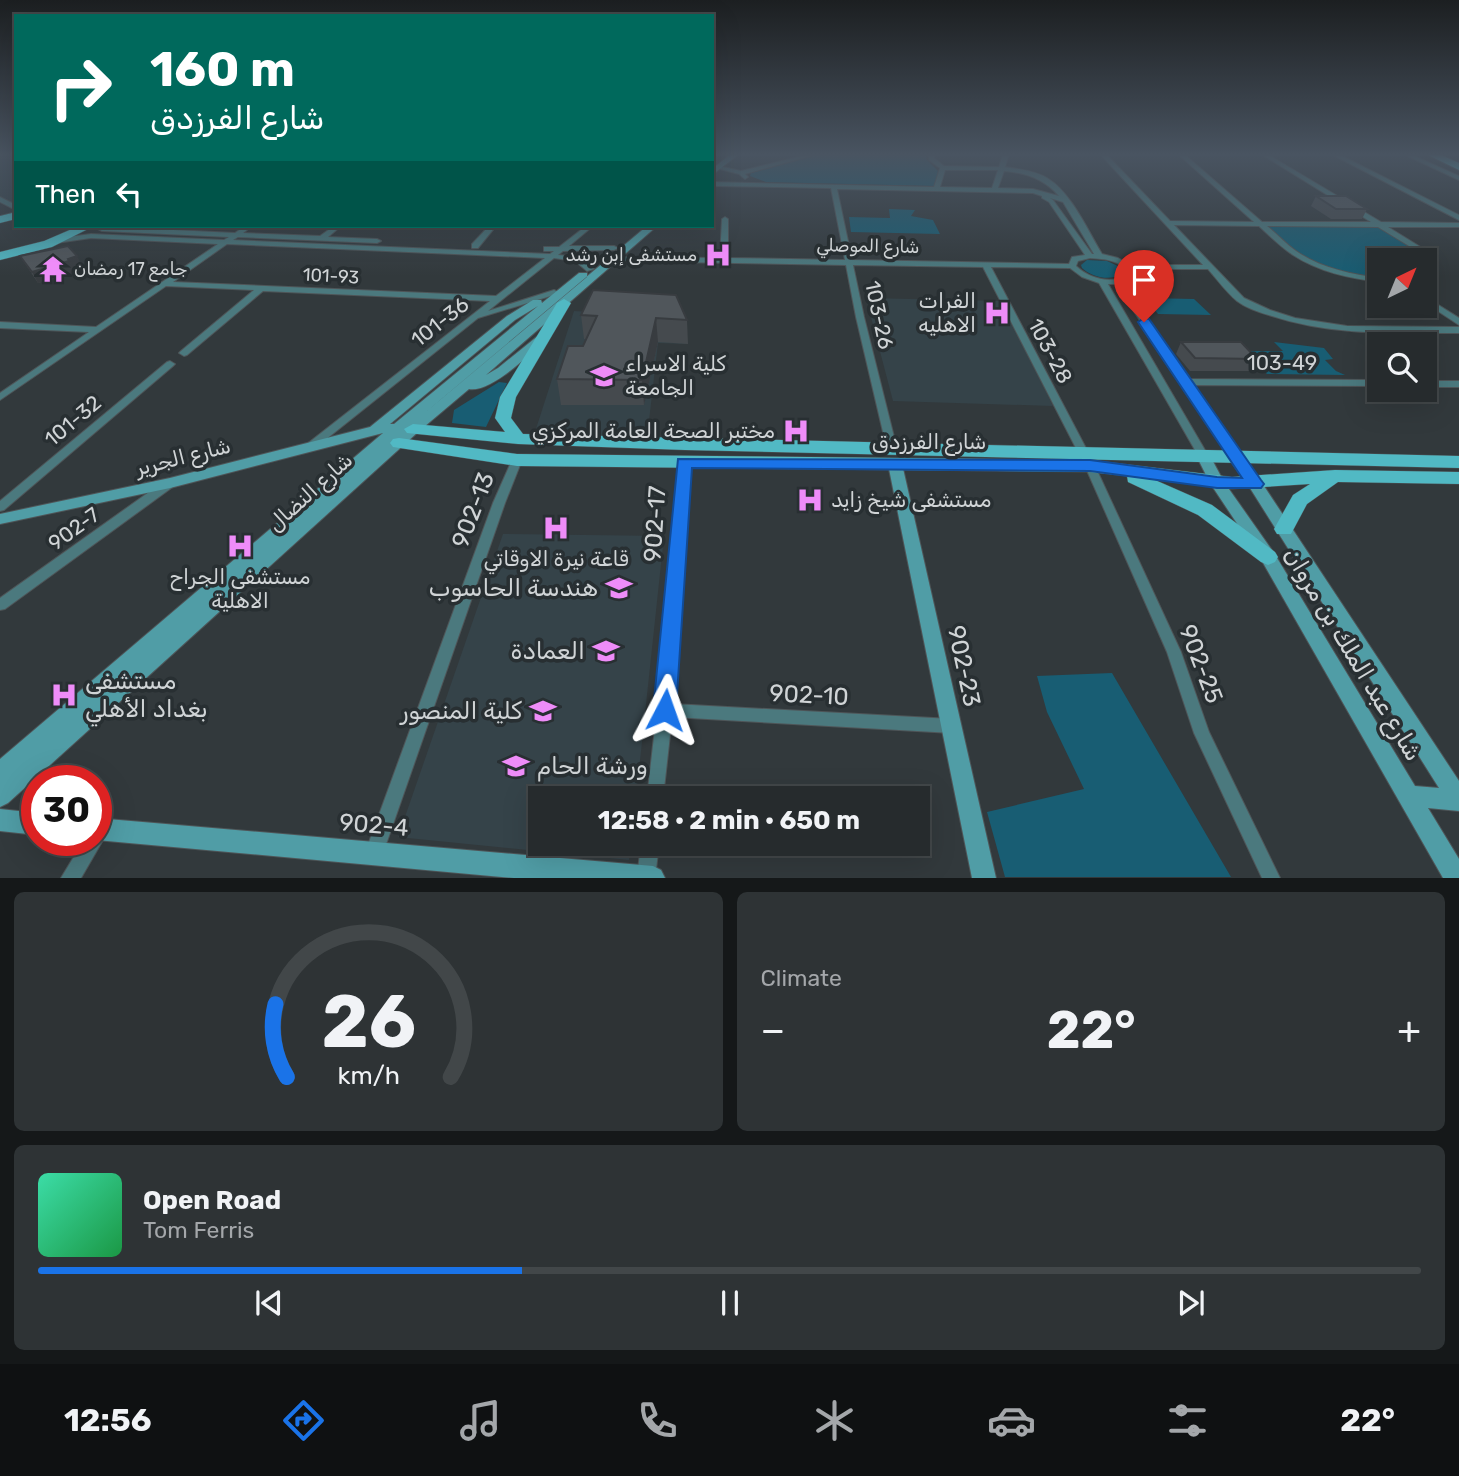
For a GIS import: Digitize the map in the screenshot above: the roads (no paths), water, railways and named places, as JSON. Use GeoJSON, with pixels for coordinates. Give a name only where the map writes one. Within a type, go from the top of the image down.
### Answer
{"type":"FeatureCollection","features":[{"type":"Feature","properties":{"kind":"main road"},"geometry":{"type":"LineString","coordinates":[[4,256],[56,241],[84,228]]}},
{"type":"Feature","properties":{"kind":"main road","name":"شارع النضال"},"geometry":{"type":"LineString","coordinates":[[0,796],[394,434],[457,394],[559,298],[615,254],[638,228]]}},
{"type":"Feature","properties":{"kind":"main road","name":"شارع النضال"},"geometry":{"type":"LineString","coordinates":[[0,773],[476,363],[590,270],[631,245],[650,228]]}},
{"type":"Feature","properties":{"kind":"main road"},"geometry":{"type":"LineString","coordinates":[[518,439],[503,418],[508,397],[544,336],[559,298],[570,286]]}},
{"type":"Feature","properties":{"kind":"main road"},"geometry":{"type":"LineString","coordinates":[[394,434],[461,359],[511,318],[559,298]]}},
{"type":"Feature","properties":{"kind":"main road"},"geometry":{"type":"LineString","coordinates":[[457,394],[502,371],[544,336]]}},
{"type":"Feature","properties":{"kind":"main road"},"geometry":{"type":"LineString","coordinates":[[461,359],[476,363]]}},
{"type":"Feature","properties":{"kind":"main road","name":"شارع الفرزدق"},"geometry":{"type":"LineString","coordinates":[[394,434],[517,460],[684,463],[894,457]]}},
{"type":"Feature","properties":{"kind":"main road","name":"شارع الفرزدق"},"geometry":{"type":"LineString","coordinates":[[394,434],[894,457],[1091,462],[1234,456],[1459,462]]}},
{"type":"Feature","properties":{"kind":"main road","name":"شارع الجرير"},"geometry":{"type":"LineString","coordinates":[[0,519],[170,484],[311,446],[394,434]]}},
{"type":"Feature","properties":{"kind":"main road","name":"شارع عبد الملك بن مروان"},"geometry":{"type":"LineString","coordinates":[[1234,456],[1236,484],[1268,557],[1457,877]]}},
{"type":"Feature","properties":{"kind":"main road","name":"902-23"},"geometry":{"type":"LineString","coordinates":[[894,457],[984,877]]}},
{"type":"Feature","properties":{"kind":"main road","name":"شارع عبد الملك بن مروان"},"geometry":{"type":"LineString","coordinates":[[1204,457],[1284,529],[1459,800]]}},
{"type":"Feature","properties":{"kind":"main road"},"geometry":{"type":"LineString","coordinates":[[1236,484],[1367,458]]}},
{"type":"Feature","properties":{"kind":"main road"},"geometry":{"type":"LineString","coordinates":[[1091,462],[1180,496],[1233,528],[1268,557]]}},
{"type":"Feature","properties":{"kind":"main road","name":"شارع الفرزدق"},"geometry":{"type":"LineString","coordinates":[[1091,462],[1236,484],[1335,476],[1459,478]]}},
{"type":"Feature","properties":{"kind":"main road"},"geometry":{"type":"LineString","coordinates":[[1284,529],[1300,500],[1335,476]]}},
{"type":"Feature","properties":{"kind":"main road"},"geometry":{"type":"LineString","coordinates":[[1409,796],[1459,800]]}},
{"type":"Feature","properties":{"kind":"main road"},"geometry":{"type":"LineString","coordinates":[[0,820],[21,822]]}},
{"type":"Feature","properties":{"kind":"main road","name":"902-4"},"geometry":{"type":"LineString","coordinates":[[112,835],[374,853],[653,877]]}},
{"type":"Feature","properties":{"kind":"street","name":"103-26"},"geometry":{"type":"LineString","coordinates":[[836,195],[860,317],[894,457]]}},
{"type":"Feature","properties":{"kind":"street"},"geometry":{"type":"LineString","coordinates":[[1033,195],[1051,201],[1095,256]]}},
{"type":"Feature","properties":{"kind":"street"},"geometry":{"type":"LineString","coordinates":[[1047,195],[1065,200]]}},
{"type":"Feature","properties":{"kind":"street"},"geometry":{"type":"LineString","coordinates":[[1060,195],[1095,256]]}},
{"type":"Feature","properties":{"kind":"street"},"geometry":{"type":"LineString","coordinates":[[1142,195],[1241,300],[1261,310],[1305,325],[1331,328],[1459,330]]}},
{"type":"Feature","properties":{"kind":"street"},"geometry":{"type":"LineString","coordinates":[[1228,195],[1308,262],[1330,271],[1367,278]]}},
{"type":"Feature","properties":{"kind":"street"},"geometry":{"type":"LineString","coordinates":[[1333,195],[1419,248]]}},
{"type":"Feature","properties":{"kind":"street"},"geometry":{"type":"LineString","coordinates":[[1414,195],[1459,218]]}},
{"type":"Feature","properties":{"kind":"street"},"geometry":{"type":"LineString","coordinates":[[0,212],[3,214],[0,220]]}},
{"type":"Feature","properties":{"kind":"street"},"geometry":{"type":"LineString","coordinates":[[724,259],[725,219]]}},
{"type":"Feature","properties":{"kind":"street"},"geometry":{"type":"LineString","coordinates":[[1168,223],[1459,225]]}},
{"type":"Feature","properties":{"kind":"street"},"geometry":{"type":"LineString","coordinates":[[100,228],[556,252],[578,259],[590,270]]}},
{"type":"Feature","properties":{"kind":"street"},"geometry":{"type":"LineString","coordinates":[[0,397],[246,228]]}},
{"type":"Feature","properties":{"kind":"street"},"geometry":{"type":"LineString","coordinates":[[321,239],[335,228]]}},
{"type":"Feature","properties":{"kind":"street"},"geometry":{"type":"LineString","coordinates":[[475,246],[490,228]]}},
{"type":"Feature","properties":{"kind":"street","name":"101-36"},"geometry":{"type":"LineString","coordinates":[[311,446],[587,228]]}},
{"type":"Feature","properties":{"kind":"street"},"geometry":{"type":"LineString","coordinates":[[56,241],[91,236],[224,243],[556,252]]}},
{"type":"Feature","properties":{"kind":"street","name":"شارع الموصلي"},"geometry":{"type":"LineString","coordinates":[[631,245],[644,254],[664,258]]}},
{"type":"Feature","properties":{"kind":"street","name":"شارع الموصلي"},"geometry":{"type":"LineString","coordinates":[[556,252],[664,258],[1072,266]]}},
{"type":"Feature","properties":{"kind":"street"},"geometry":{"type":"LineString","coordinates":[[1130,267],[1133,275],[1131,278],[1118,282],[1102,281],[1077,272],[1072,266],[1075,259],[1095,256],[1117,260],[1130,267],[1210,267]]}},
{"type":"Feature","properties":{"kind":"street","name":"103-28"},"geometry":{"type":"LineString","coordinates":[[985,265],[1091,462]]}},
{"type":"Feature","properties":{"kind":"street"},"geometry":{"type":"LineString","coordinates":[[1102,281],[1204,457]]}},
{"type":"Feature","properties":{"kind":"street"},"geometry":{"type":"LineString","coordinates":[[1118,282],[1234,456]]}},
{"type":"Feature","properties":{"kind":"street","name":"101-93"},"geometry":{"type":"LineString","coordinates":[[164,284],[497,299]]}},
{"type":"Feature","properties":{"kind":"street"},"geometry":{"type":"LineString","coordinates":[[184,353],[262,288]]}},
{"type":"Feature","properties":{"kind":"street"},"geometry":{"type":"LineString","coordinates":[[470,320],[559,298]]}},
{"type":"Feature","properties":{"kind":"street"},"geometry":{"type":"LineString","coordinates":[[1437,307],[1459,323]]}},
{"type":"Feature","properties":{"kind":"street"},"geometry":{"type":"LineString","coordinates":[[0,325],[96,330]]}},
{"type":"Feature","properties":{"kind":"street","name":"101-32"},"geometry":{"type":"LineString","coordinates":[[0,507],[170,364]]}},
{"type":"Feature","properties":{"kind":"street","name":"103-49"},"geometry":{"type":"LineString","coordinates":[[1185,382],[1367,383]]}},
{"type":"Feature","properties":{"kind":"street"},"geometry":{"type":"LineString","coordinates":[[1437,383],[1459,384]]}},
{"type":"Feature","properties":{"kind":"street","name":"902-13"},"geometry":{"type":"LineString","coordinates":[[374,853],[499,503],[517,460]]}},
{"type":"Feature","properties":{"kind":"street","name":"902-25"},"geometry":{"type":"LineString","coordinates":[[1091,462],[1174,652],[1202,733],[1271,877]]}},
{"type":"Feature","properties":{"kind":"street","name":"902-17"},"geometry":{"type":"LineString","coordinates":[[656,786],[665,710],[684,463]]}},
{"type":"Feature","properties":{"kind":"street","name":"902-7"},"geometry":{"type":"LineString","coordinates":[[0,605],[170,484]]}},
{"type":"Feature","properties":{"kind":"street","name":"902-10"},"geometry":{"type":"LineString","coordinates":[[665,710],[952,726]]}},
{"type":"Feature","properties":{"kind":"street"},"geometry":{"type":"LineString","coordinates":[[70,877],[83,856]]}},
{"type":"Feature","properties":{"kind":"street"},"geometry":{"type":"LineString","coordinates":[[646,877],[649,856]]}},
{"type":"Feature","properties":{"kind":"place","name":"مستشفى إبن رشد"},"geometry":{"type":"Point","coordinates":[718,255]}},
{"type":"Feature","properties":{"kind":"place","name":"جامع 17 رمضان"},"geometry":{"type":"Point","coordinates":[53,269]}},
{"type":"Feature","properties":{"kind":"place","name":"الفرات الاهليه"},"geometry":{"type":"Point","coordinates":[997,313]}},
{"type":"Feature","properties":{"kind":"place","name":"كلية الاسراء الجامعة"},"geometry":{"type":"Point","coordinates":[604,376]}},
{"type":"Feature","properties":{"kind":"place","name":"مختبر الصحة العامة المركزي"},"geometry":{"type":"Point","coordinates":[796,431]}},
{"type":"Feature","properties":{"kind":"place","name":"مستشفى شيخ زايد"},"geometry":{"type":"Point","coordinates":[810,500]}},
{"type":"Feature","properties":{"kind":"place","name":"قاعة نيرة الاوقاتي"},"geometry":{"type":"Point","coordinates":[556,528]}},
{"type":"Feature","properties":{"kind":"place","name":"مستشفى الجراح الاهلية"},"geometry":{"type":"Point","coordinates":[240,546]}},
{"type":"Feature","properties":{"kind":"place","name":"هندسة الحاسوب"},"geometry":{"type":"Point","coordinates":[619,588]}},
{"type":"Feature","properties":{"kind":"place","name":"العمادة"},"geometry":{"type":"Point","coordinates":[606,651]}},
{"type":"Feature","properties":{"kind":"place","name":"مستشفى بغداد الأهلي"},"geometry":{"type":"Point","coordinates":[64,695]}},
{"type":"Feature","properties":{"kind":"place","name":"كلية المنصور"},"geometry":{"type":"Point","coordinates":[543,711]}},
{"type":"Feature","properties":{"kind":"place","name":"ورشة الحام"},"geometry":{"type":"Point","coordinates":[516,766]}}]}
